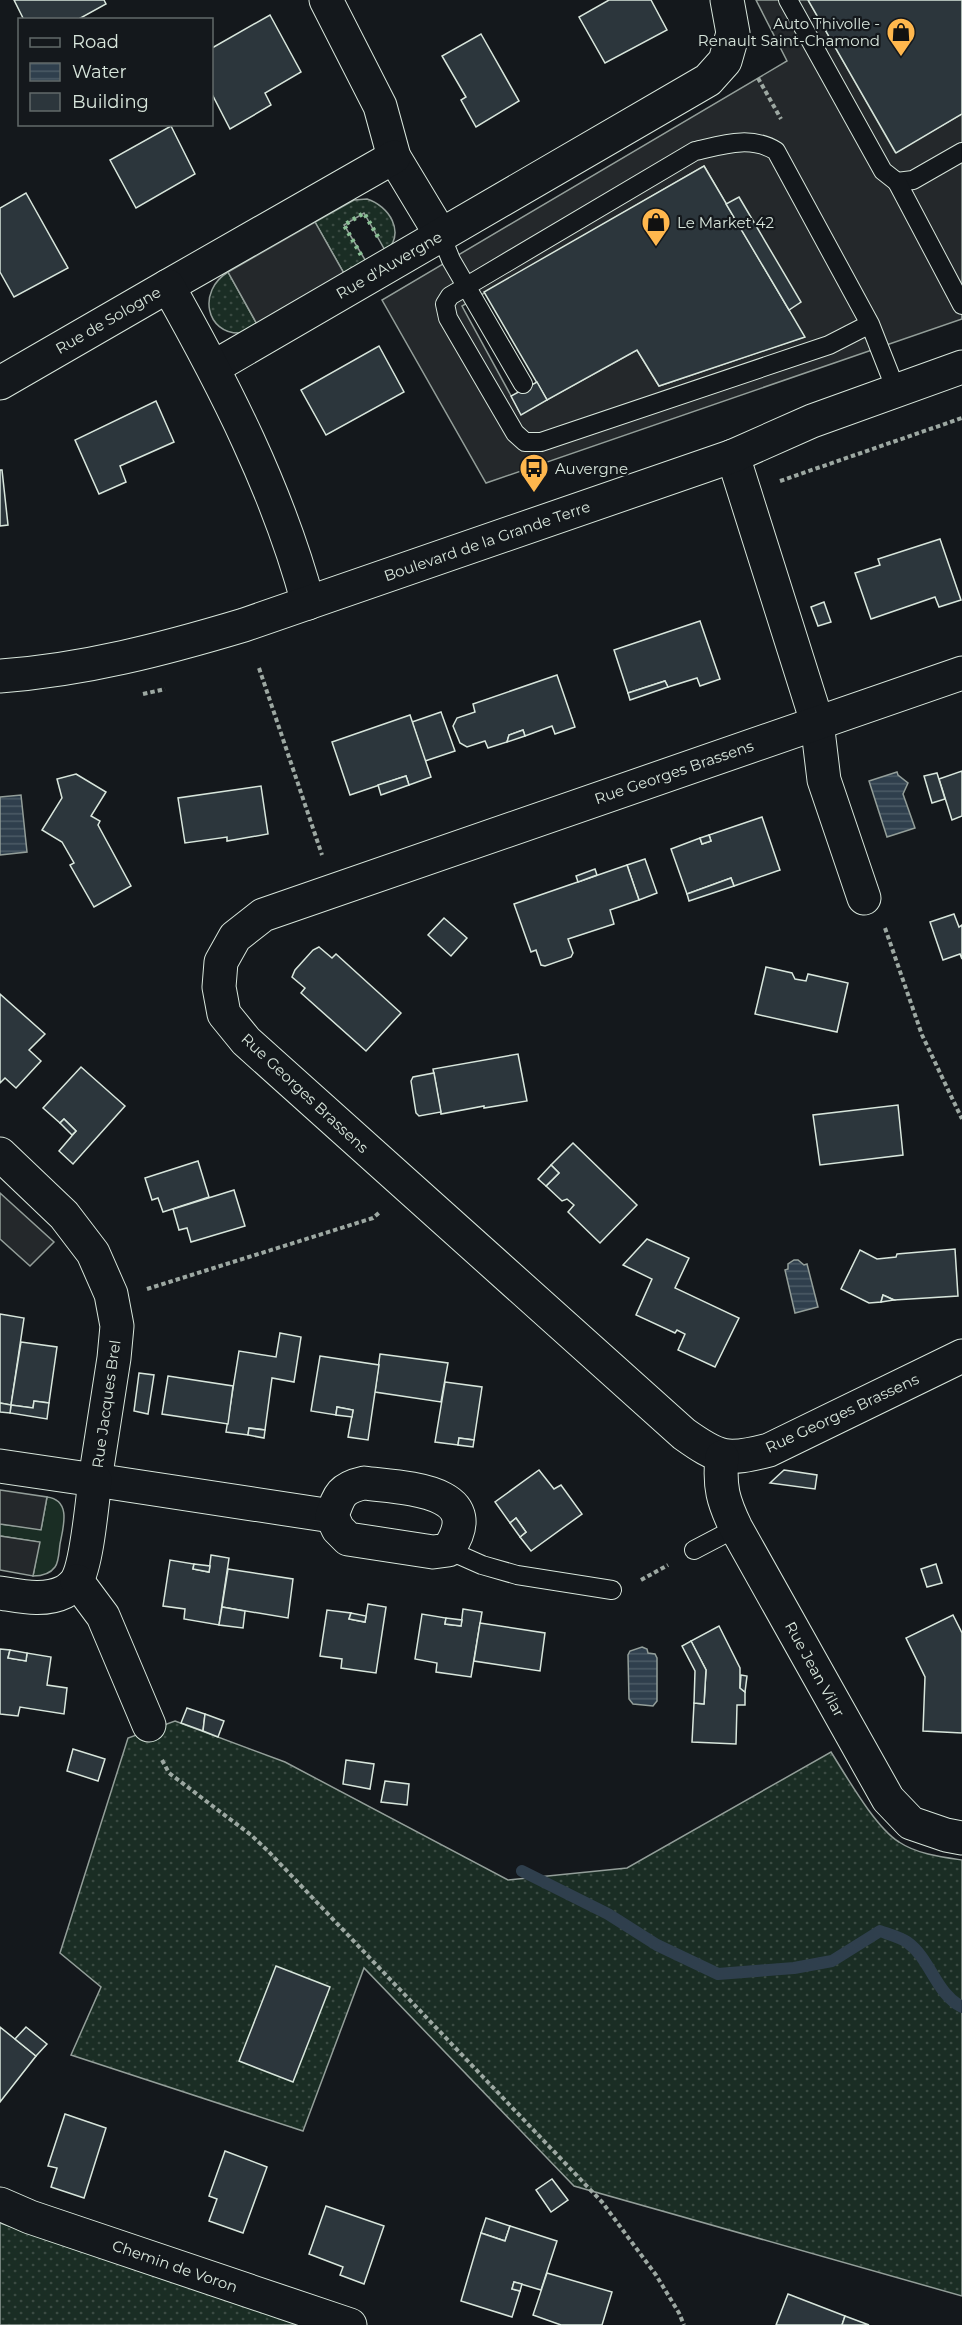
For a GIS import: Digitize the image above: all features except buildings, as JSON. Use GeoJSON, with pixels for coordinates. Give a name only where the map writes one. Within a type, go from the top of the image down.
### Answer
{"type":"FeatureCollection","features":[{"type":"Feature","properties":{"kind":"street"},"geometry":{"type":"LineString","coordinates":[[326,0],[380,106],[394,157],[441,236]]}},
{"type":"Feature","properties":{"kind":"street","name":"Rue d'Auvergne"},"geometry":{"type":"LineString","coordinates":[[214,367],[708,80],[725,61],[733,33],[727,0]]}},
{"type":"Feature","properties":{"kind":"street"},"geometry":{"type":"LineString","coordinates":[[168,286],[394,157]]}},
{"type":"Feature","properties":{"kind":"street","name":"Rue de Sologne"},"geometry":{"type":"LineString","coordinates":[[0,383],[168,286],[214,367]]}},
{"type":"Feature","properties":{"kind":"street"},"geometry":{"type":"LineString","coordinates":[[214,367],[279,509],[308,603]]}},
{"type":"Feature","properties":{"kind":"street","name":"Boulevard de la Grande Terre"},"geometry":{"type":"LineString","coordinates":[[0,676],[39,673],[101,663],[183,643],[308,603],[733,456],[812,421],[962,367]]}},
{"type":"Feature","properties":{"kind":"street"},"geometry":{"type":"LineString","coordinates":[[733,456],[817,723],[824,780],[864,898]]}},
{"type":"Feature","properties":{"kind":"street","name":"Rue Georges Brassens"},"geometry":{"type":"LineString","coordinates":[[962,673],[263,915],[235,937],[221,962],[219,987],[224,1014],[246,1041],[684,1434],[702,1447],[722,1457],[746,1456],[769,1450],[962,1356]]}},
{"type":"Feature","properties":{"kind":"street","name":"Rue Jacques Brel"},"geometry":{"type":"LineString","coordinates":[[0,1154],[64,1215],[93,1253],[111,1294],[117,1326],[83,1563],[77,1581]]}},
{"type":"Feature","properties":{"kind":"street","name":"Rue Jean Vilar"},"geometry":{"type":"LineString","coordinates":[[722,1457],[720,1479],[724,1502],[735,1528],[888,1799],[911,1823],[946,1836],[962,1838]]}},
{"type":"Feature","properties":{"kind":"street","name":"Rue Jacques Brel"},"geometry":{"type":"LineString","coordinates":[[0,1466],[332,1516]]}},
{"type":"Feature","properties":{"kind":"street"},"geometry":{"type":"LineString","coordinates":[[364,1483],[438,1495],[451,1502],[457,1513],[459,1527],[448,1550],[433,1552],[348,1539],[338,1529],[332,1516],[338,1497],[349,1486],[364,1483]]}},
{"type":"Feature","properties":{"kind":"street"},"geometry":{"type":"LineString","coordinates":[[0,1593],[31,1598],[49,1596],[64,1592],[77,1581],[103,1616],[149,1725]]}},
{"type":"Feature","properties":{"kind":"street","name":"Chemin de Voron"},"geometry":{"type":"LineString","coordinates":[[0,2204],[30,2217],[350,2325]]}},
{"type":"Feature","properties":{"kind":"lane"},"geometry":{"type":"LineString","coordinates":[[788,0],[883,171],[897,182],[962,305]]}},
{"type":"Feature","properties":{"kind":"lane"},"geometry":{"type":"LineString","coordinates":[[870,324],[829,345],[541,442],[525,442],[515,433],[448,318],[445,304],[450,296],[466,286],[694,151],[731,143],[766,144],[776,151],[870,324],[896,390]]}},
{"type":"Feature","properties":{"kind":"lane"},"geometry":{"type":"LineString","coordinates":[[897,182],[913,180],[962,152]]}},
{"type":"Feature","properties":{"kind":"lane"},"geometry":{"type":"LineString","coordinates":[[441,236],[466,286],[523,384]]}},
{"type":"Feature","properties":{"kind":"lane"},"geometry":{"type":"LineString","coordinates":[[694,1550],[735,1528]]}},
{"type":"Feature","properties":{"kind":"lane"},"geometry":{"type":"LineString","coordinates":[[448,1550],[517,1575],[612,1590]]}},
{"type":"Feature","properties":{"kind":"path"},"geometry":{"type":"LineString","coordinates":[[733,33],[782,120],[776,151]]}},
{"type":"Feature","properties":{"kind":"path"},"geometry":{"type":"LineString","coordinates":[[259,668],[334,890]]}},
{"type":"Feature","properties":{"kind":"path"},"geometry":{"type":"LineString","coordinates":[[864,898],[884,923],[922,1035],[962,1119]]}},
{"type":"Feature","properties":{"kind":"path"},"geometry":{"type":"LineString","coordinates":[[111,1294],[138,1292],[373,1218],[407,1186]]}},
{"type":"Feature","properties":{"kind":"path"},"geometry":{"type":"LineString","coordinates":[[612,1590],[624,1589],[694,1550]]}},
{"type":"Feature","properties":{"kind":"path"},"geometry":{"type":"LineString","coordinates":[[149,1725],[159,1756],[170,1773],[250,1834],[268,1851],[602,2202],[656,2275],[684,2325]]}},
{"type":"Feature","properties":{"kind":"green space"},"geometry":{"type":"Polygon","coordinates":[[[367,199],[382,207],[388,214],[395,228],[395,236],[386,252],[364,213],[344,225],[367,263],[346,277],[315,222],[354,200],[367,199]]]}},
{"type":"Feature","properties":{"kind":"green space"},"geometry":{"type":"Polygon","coordinates":[[[228,272],[258,326],[240,333],[219,327],[210,310],[209,300],[212,290],[218,280],[228,272]]]}},
{"type":"Feature","properties":{"kind":"green space"},"geometry":{"type":"Polygon","coordinates":[[[47,1497],[55,1499],[63,1509],[64,1523],[58,1559],[51,1571],[33,1576],[39,1542],[0,1536],[0,1524],[41,1529],[47,1497]]]}},
{"type":"Feature","properties":{"kind":"green space"},"geometry":{"type":"Polygon","coordinates":[[[175,1721],[285,1762],[508,1880],[627,1868],[831,1752],[862,1801],[890,1835],[913,1849],[962,1860],[962,2296],[574,2186],[364,1968],[303,2131],[71,2055],[101,1987],[60,1953],[128,1738],[175,1721]]]}},
{"type":"Feature","properties":{"kind":"green space"},"geometry":{"type":"Polygon","coordinates":[[[0,2223],[313,2325],[0,2325],[0,2223]]]}},
{"type":"Feature","properties":{"kind":"shaded area"},"geometry":{"type":"Polygon","coordinates":[[[756,0],[808,0],[895,152],[962,114],[962,319],[486,483],[382,300],[787,61],[756,0]],[[704,166],[462,306],[521,414],[637,350],[659,386],[804,337],[704,166]]]}},
{"type":"Feature","properties":{"kind":"shaded area"},"geometry":{"type":"Polygon","coordinates":[[[315,222],[346,277],[258,326],[228,272],[315,222]]]}},
{"type":"Feature","properties":{"kind":"shaded area"},"geometry":{"type":"Polygon","coordinates":[[[0,1193],[54,1242],[30,1266],[0,1239],[0,1193]]]}},
{"type":"Feature","properties":{"kind":"shaded area"},"geometry":{"type":"Polygon","coordinates":[[[0,1490],[47,1497],[41,1530],[0,1524],[0,1490]]]}},
{"type":"Feature","properties":{"kind":"shaded area"},"geometry":{"type":"Polygon","coordinates":[[[0,1536],[40,1542],[33,1576],[0,1570],[0,1536]]]}},
{"type":"Feature","properties":{"kind":"water"},"geometry":{"type":"Polygon","coordinates":[[[897,772],[908,783],[903,794],[915,828],[887,837],[869,781],[897,772]]]}},
{"type":"Feature","properties":{"kind":"water"},"geometry":{"type":"Polygon","coordinates":[[[21,795],[27,852],[0,855],[0,797],[21,795]]]}},
{"type":"Feature","properties":{"kind":"water"},"geometry":{"type":"Polygon","coordinates":[[[794,1260],[804,1265],[807,1264],[818,1307],[795,1313],[785,1270],[794,1260]]]}},
{"type":"Feature","properties":{"kind":"water"},"geometry":{"type":"Polygon","coordinates":[[[642,1647],[647,1649],[648,1653],[655,1654],[657,1658],[657,1701],[653,1706],[633,1704],[629,1699],[628,1655],[630,1651],[642,1647]]]}},
{"type":"Feature","properties":{"kind":"waterway"},"geometry":{"type":"LineString","coordinates":[[522,1871],[608,1914],[657,1945],[718,1974],[794,1968],[832,1961],[880,1931],[904,1940],[915,1949],[945,1993],[962,2007]]}},
{"type":"Feature","properties":{"kind":"hedge"},"geometry":{"type":"LineString","coordinates":[[361,255],[344,225],[364,213],[378,237]]}},
{"type":"Feature","properties":{"kind":"place","name":"Auto Thivolle - Renault Saint-Chamond"},"geometry":{"type":"Point","coordinates":[901,58]}},
{"type":"Feature","properties":{"kind":"place","name":"Le Market 42"},"geometry":{"type":"Point","coordinates":[656,248]}},
{"type":"Feature","properties":{"kind":"place","name":"Auvergne"},"geometry":{"type":"Point","coordinates":[534,494]}}]}
